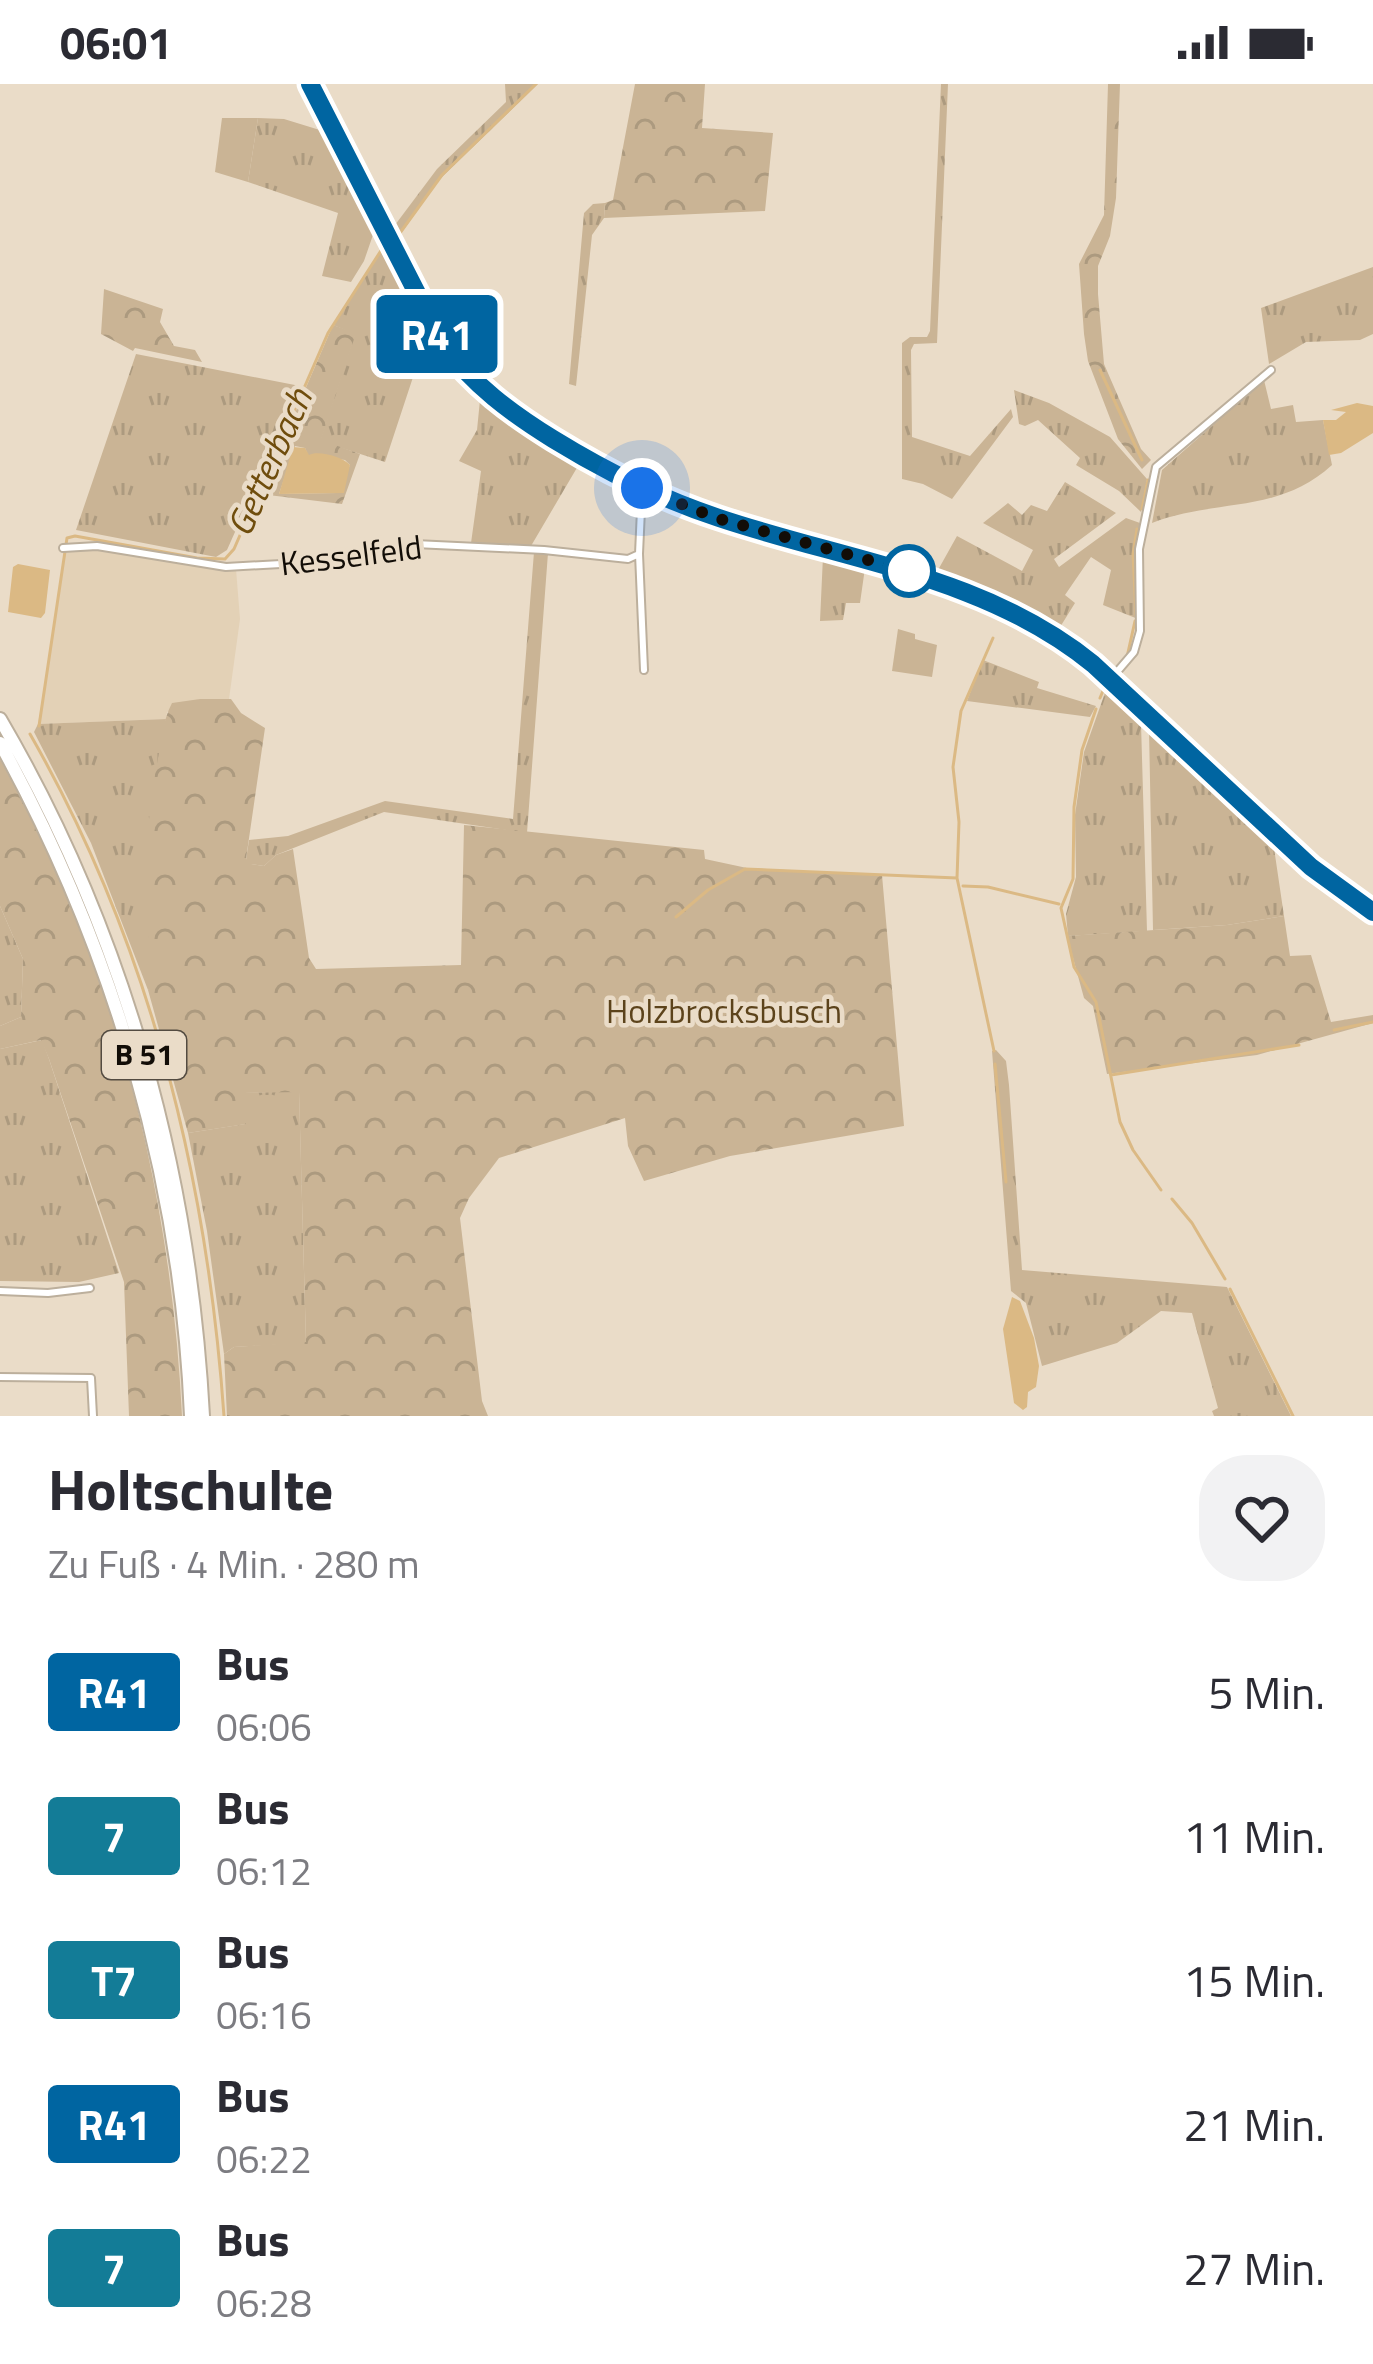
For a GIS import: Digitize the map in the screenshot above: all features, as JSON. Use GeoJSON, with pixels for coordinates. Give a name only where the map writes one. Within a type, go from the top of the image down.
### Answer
{"type":"FeatureCollection","features":[{"type":"Feature","properties":{"kind":"highway","name":"B 51"},"geometry":{"type":"LineString","coordinates":[[0,719],[60,831],[94,910],[146,1063],[180,1210],[203,1416]]}},
{"type":"Feature","properties":{"kind":"highway","name":"B 51"},"geometry":{"type":"LineString","coordinates":[[0,743],[84,916],[135,1068],[168,1211],[191,1416]]}},
{"type":"Feature","properties":{"kind":"main road"},"geometry":{"type":"LineString","coordinates":[[310,84],[433,326],[457,363],[483,390],[538,430],[642,488],[716,518],[962,589],[1058,638],[1110,680],[1311,867],[1373,912]]}},
{"type":"Feature","properties":{"kind":"street"},"geometry":{"type":"LineString","coordinates":[[1110,680],[1134,652],[1141,631],[1138,549],[1156,467],[1271,370]]}},
{"type":"Feature","properties":{"kind":"street"},"geometry":{"type":"LineString","coordinates":[[642,488],[639,554],[644,670]]}},
{"type":"Feature","properties":{"kind":"street","name":"Kesselfeld"},"geometry":{"type":"LineString","coordinates":[[65,548],[97,546],[226,567],[353,560],[415,544],[628,559],[639,554]]}},
{"type":"Feature","properties":{"kind":"street"},"geometry":{"type":"LineString","coordinates":[[0,1291],[90,1288]]}},
{"type":"Feature","properties":{"kind":"street"},"geometry":{"type":"LineString","coordinates":[[0,1377],[91,1378],[93,1416]]}},
{"type":"Feature","properties":{"kind":"shaded area"},"geometry":{"type":"Polygon","coordinates":[[[1357,403],[1373,406],[1373,433],[1329,455],[1323,420],[1336,420],[1346,412],[1331,410],[1357,403]]]}},
{"type":"Feature","properties":{"kind":"shaded area"},"geometry":{"type":"Polygon","coordinates":[[[293,447],[350,465],[344,493],[279,494],[293,447]]]}},
{"type":"Feature","properties":{"kind":"shaded area"},"geometry":{"type":"Polygon","coordinates":[[[91,547],[236,569],[240,619],[229,699],[200,699],[167,712],[166,719],[38,724],[66,550],[91,547]]]}},
{"type":"Feature","properties":{"kind":"shaded area"},"geometry":{"type":"Polygon","coordinates":[[[13,567],[50,570],[41,618],[8,612],[13,567]]]}},
{"type":"Feature","properties":{"kind":"shaded area"},"geometry":{"type":"Polygon","coordinates":[[[1012,1297],[1020,1301],[1039,1366],[1036,1387],[1028,1392],[1023,1410],[1014,1403],[1003,1329],[1012,1297]]]}},
{"type":"Feature","properties":{"kind":"green space"},"geometry":{"type":"Polygon","coordinates":[[[505,84],[538,84],[440,179],[397,239],[392,229],[437,169],[506,102],[505,84]]]}},
{"type":"Feature","properties":{"kind":"green space"},"geometry":{"type":"Polygon","coordinates":[[[635,84],[705,84],[702,128],[773,133],[765,211],[604,218],[605,203],[613,200],[635,84]]]}},
{"type":"Feature","properties":{"kind":"green space"},"geometry":{"type":"Polygon","coordinates":[[[941,84],[948,84],[937,343],[914,344],[911,350],[912,437],[970,456],[1011,409],[1013,417],[952,499],[902,479],[902,343],[910,337],[927,337],[930,331],[941,84]]]}},
{"type":"Feature","properties":{"kind":"green space"},"geometry":{"type":"Polygon","coordinates":[[[1108,84],[1120,84],[1116,198],[1110,236],[1098,266],[1104,364],[1141,449],[1151,460],[1142,469],[1118,439],[1088,361],[1084,334],[1079,264],[1104,215],[1108,84]]]}},
{"type":"Feature","properties":{"kind":"green space"},"geometry":{"type":"Polygon","coordinates":[[[222,118],[258,118],[248,182],[215,172],[222,118]]]}},
{"type":"Feature","properties":{"kind":"green space"},"geometry":{"type":"Polygon","coordinates":[[[258,118],[284,119],[323,131],[374,232],[351,282],[322,276],[338,213],[248,182],[258,118]]]}},
{"type":"Feature","properties":{"kind":"green space"},"geometry":{"type":"Polygon","coordinates":[[[605,203],[604,218],[592,235],[576,386],[569,384],[584,213],[593,204],[605,203]]]}},
{"type":"Feature","properties":{"kind":"green space"},"geometry":{"type":"Polygon","coordinates":[[[382,250],[445,364],[420,356],[385,462],[320,441],[355,334],[333,325],[382,250]]]}},
{"type":"Feature","properties":{"kind":"green space"},"geometry":{"type":"Polygon","coordinates":[[[1373,267],[1373,334],[1360,340],[1306,342],[1269,364],[1261,308],[1373,267]]]}},
{"type":"Feature","properties":{"kind":"green space"},"geometry":{"type":"Polygon","coordinates":[[[104,289],[163,309],[160,322],[174,346],[195,350],[202,362],[133,351],[101,334],[104,289]]]}},
{"type":"Feature","properties":{"kind":"green space"},"geometry":{"type":"Polygon","coordinates":[[[333,325],[356,333],[321,440],[360,454],[342,504],[260,494],[333,325]],[[295,446],[279,494],[337,493],[350,465],[345,460],[308,455],[305,448],[295,446]]]}},
{"type":"Feature","properties":{"kind":"green space"},"geometry":{"type":"Polygon","coordinates":[[[136,354],[300,386],[227,550],[216,557],[76,530],[136,354]]]}},
{"type":"Feature","properties":{"kind":"green space"},"geometry":{"type":"Polygon","coordinates":[[[1264,380],[1271,409],[1293,405],[1296,422],[1323,420],[1332,465],[1290,492],[1152,523],[1162,470],[1264,380]]]}},
{"type":"Feature","properties":{"kind":"green space"},"geometry":{"type":"Polygon","coordinates":[[[1014,390],[1049,403],[1110,437],[1147,479],[1141,512],[1119,491],[1076,465],[1080,458],[1038,420],[1019,424],[1014,390]]]}},
{"type":"Feature","properties":{"kind":"green space"},"geometry":{"type":"Polygon","coordinates":[[[480,400],[513,427],[578,466],[531,546],[471,543],[481,471],[459,461],[477,430],[480,400]]]}},
{"type":"Feature","properties":{"kind":"green space"},"geometry":{"type":"Polygon","coordinates":[[[1065,482],[1116,513],[1054,559],[1059,567],[1126,518],[1140,523],[1134,554],[1138,619],[1103,605],[1111,570],[1091,557],[1065,595],[1075,603],[1057,632],[1040,619],[938,570],[957,536],[1022,571],[1033,550],[983,523],[1008,503],[1022,515],[1031,505],[1047,511],[1065,482]]]}},
{"type":"Feature","properties":{"kind":"green space"},"geometry":{"type":"Polygon","coordinates":[[[534,552],[548,553],[527,833],[384,812],[276,855],[264,866],[250,864],[246,860],[249,840],[288,836],[385,801],[513,819],[534,552]]]}},
{"type":"Feature","properties":{"kind":"green space"},"geometry":{"type":"Polygon","coordinates":[[[823,556],[865,568],[860,603],[846,603],[843,620],[820,621],[823,556]]]}},
{"type":"Feature","properties":{"kind":"green space"},"geometry":{"type":"Polygon","coordinates":[[[898,629],[937,645],[932,677],[892,671],[898,629]]]}},
{"type":"Feature","properties":{"kind":"green space"},"geometry":{"type":"Polygon","coordinates":[[[983,660],[1039,682],[1037,688],[1096,706],[1090,717],[967,701],[983,660]]]}},
{"type":"Feature","properties":{"kind":"green space"},"geometry":{"type":"Polygon","coordinates":[[[1106,690],[1141,723],[1147,931],[1068,936],[1066,914],[1076,877],[1075,815],[1084,752],[1106,690]]]}},
{"type":"Feature","properties":{"kind":"green space","name":"Holzbrocksbusch"},"geometry":{"type":"Polygon","coordinates":[[[231,699],[241,713],[265,728],[246,859],[264,866],[293,849],[309,958],[316,969],[461,965],[464,825],[704,850],[705,859],[747,868],[882,875],[904,1126],[730,1156],[644,1181],[628,1146],[625,1118],[499,1158],[460,1218],[482,1401],[488,1416],[227,1416],[224,1354],[234,1347],[306,1342],[299,1092],[244,1093],[246,1124],[188,1133],[148,990],[152,987],[147,845],[161,737],[172,703],[231,699]]]}},
{"type":"Feature","properties":{"kind":"green space"},"geometry":{"type":"Polygon","coordinates":[[[166,719],[151,821],[148,918],[153,988],[148,990],[91,843],[34,732],[38,724],[166,719]]]}},
{"type":"Feature","properties":{"kind":"green space"},"geometry":{"type":"Polygon","coordinates":[[[1149,730],[1274,848],[1284,916],[1153,930],[1149,730]]]}},
{"type":"Feature","properties":{"kind":"green space"},"geometry":{"type":"Polygon","coordinates":[[[0,759],[75,914],[129,1077],[165,1245],[182,1416],[129,1416],[124,1282],[49,1059],[41,1040],[0,1049],[0,1026],[21,1017],[23,959],[0,906],[0,759]]]}},
{"type":"Feature","properties":{"kind":"green space"},"geometry":{"type":"Polygon","coordinates":[[[0,906],[23,959],[21,1017],[0,1026],[0,906]]]}},
{"type":"Feature","properties":{"kind":"green space"},"geometry":{"type":"Polygon","coordinates":[[[1284,916],[1290,956],[1311,955],[1331,1022],[1373,1015],[1373,1023],[1257,1055],[1107,1074],[1093,1006],[1084,998],[1067,936],[1227,925],[1284,916]]]}},
{"type":"Feature","properties":{"kind":"green space"},"geometry":{"type":"Polygon","coordinates":[[[42,1040],[119,1273],[79,1282],[0,1281],[0,1049],[42,1040]]]}},
{"type":"Feature","properties":{"kind":"green space"},"geometry":{"type":"Polygon","coordinates":[[[992,1051],[1006,1061],[1009,1085],[1022,1270],[1227,1287],[1291,1416],[1214,1416],[1212,1411],[1218,1408],[1192,1313],[1161,1311],[1117,1343],[1042,1366],[1026,1303],[1011,1291],[992,1051]]]}},
{"type":"Feature","properties":{"kind":"green space"},"geometry":{"type":"Polygon","coordinates":[[[299,1091],[306,1343],[234,1347],[224,1354],[188,1133],[245,1124],[243,1093],[299,1091]]]}},
{"type":"Feature","properties":{"kind":"waterway","name":"Getterbach"},"geometry":{"type":"LineString","coordinates":[[397,237],[442,175],[536,84]]}},
{"type":"Feature","properties":{"kind":"waterway","name":"Getterbach"},"geometry":{"type":"LineString","coordinates":[[39,726],[67,538],[225,559],[234,549],[328,333],[382,249]]}},
{"type":"Feature","properties":{"kind":"waterway"},"geometry":{"type":"LineString","coordinates":[[1100,370],[1142,460]]}},
{"type":"Feature","properties":{"kind":"waterway"},"geometry":{"type":"LineString","coordinates":[[1142,509],[1148,480]]}},
{"type":"Feature","properties":{"kind":"waterway"},"geometry":{"type":"LineString","coordinates":[[1136,615],[1133,554],[1137,529]]}},
{"type":"Feature","properties":{"kind":"waterway"},"geometry":{"type":"LineString","coordinates":[[867,569],[934,587],[993,614]]}},
{"type":"Feature","properties":{"kind":"waterway"},"geometry":{"type":"LineString","coordinates":[[1127,657],[1135,621]]}},
{"type":"Feature","properties":{"kind":"waterway"},"geometry":{"type":"LineString","coordinates":[[993,638],[961,711],[953,767],[959,822],[957,878],[994,1051]]}},
{"type":"Feature","properties":{"kind":"waterway"},"geometry":{"type":"LineString","coordinates":[[1100,698],[1105,686]]}},
{"type":"Feature","properties":{"kind":"waterway"},"geometry":{"type":"LineString","coordinates":[[1096,709],[1082,750],[1074,807],[1073,879],[1061,908],[1074,967],[1096,1002],[1120,1122],[1161,1190]]}},
{"type":"Feature","properties":{"kind":"waterway"},"geometry":{"type":"LineString","coordinates":[[30,734],[109,895],[166,1064],[203,1238],[224,1416]]}},
{"type":"Feature","properties":{"kind":"waterway"},"geometry":{"type":"LineString","coordinates":[[676,917],[708,890],[745,869],[957,878]]}},
{"type":"Feature","properties":{"kind":"waterway"},"geometry":{"type":"LineString","coordinates":[[963,886],[988,887],[1059,904]]}},
{"type":"Feature","properties":{"kind":"waterway"},"geometry":{"type":"LineString","coordinates":[[1334,1030],[1373,1022]]}},
{"type":"Feature","properties":{"kind":"waterway"},"geometry":{"type":"LineString","coordinates":[[1111,1075],[1299,1045]]}},
{"type":"Feature","properties":{"kind":"waterway"},"geometry":{"type":"LineString","coordinates":[[995,1064],[1006,1182]]}},
{"type":"Feature","properties":{"kind":"waterway"},"geometry":{"type":"LineString","coordinates":[[1172,1199],[1225,1279]]}},
{"type":"Feature","properties":{"kind":"waterway"},"geometry":{"type":"LineString","coordinates":[[1230,1289],[1293,1416]]}},
{"type":"Feature","properties":{"kind":"bus line","name":"R41"},"geometry":{"type":"LineString","coordinates":[[310,84],[443,344],[503,406],[642,488],[716,518],[938,580],[1058,638],[1093,664],[1311,867],[1373,912]]}},
{"type":"Feature","properties":{"kind":"route"},"geometry":{"type":"LineString","coordinates":[[642,488],[716,518],[915,573],[909,571]]}}]}
